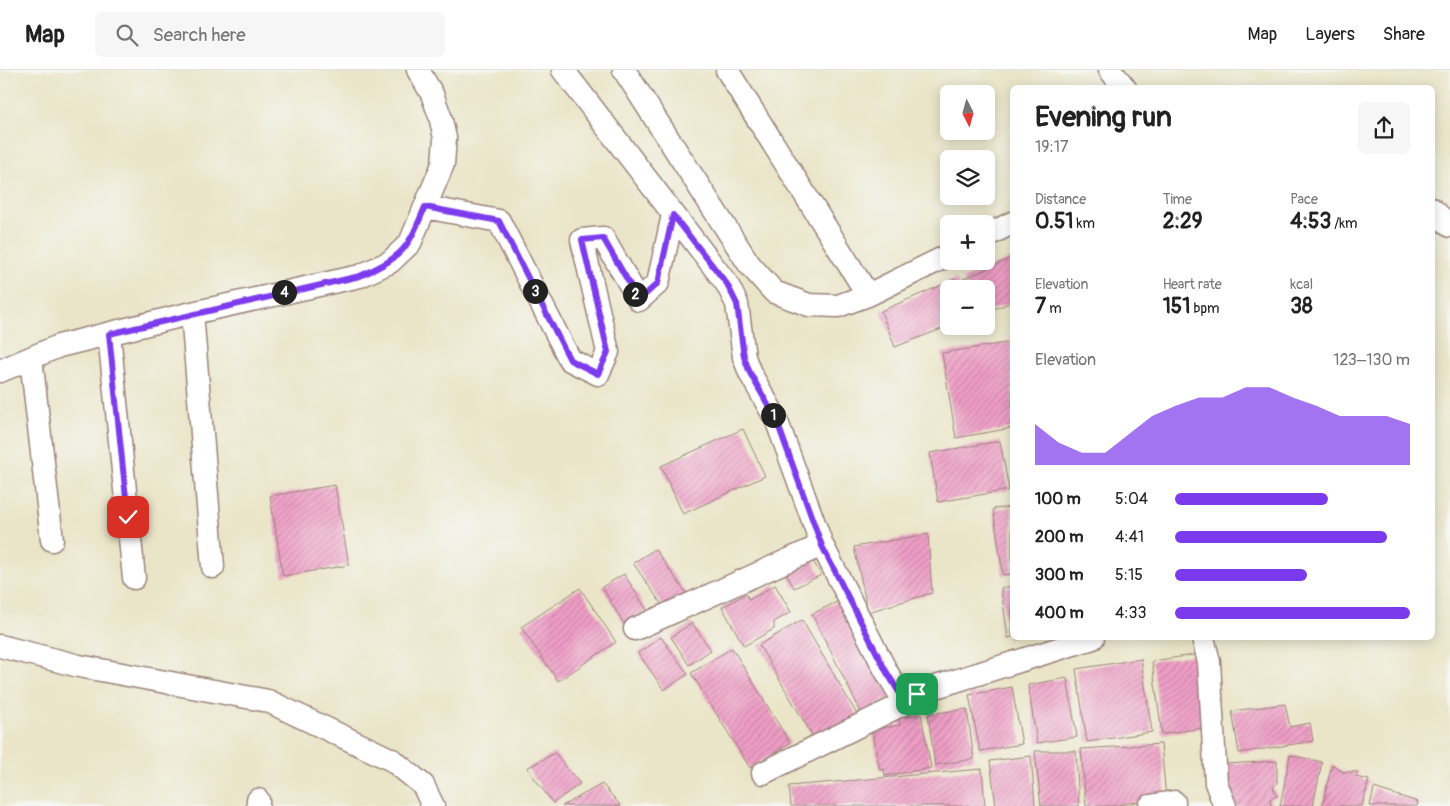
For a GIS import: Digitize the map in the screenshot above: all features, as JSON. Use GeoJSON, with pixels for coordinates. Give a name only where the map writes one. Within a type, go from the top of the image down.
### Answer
{"type":"FeatureCollection","features":[{"type":"Feature","properties":{"kind":"street"},"geometry":{"type":"LineString","coordinates":[[0,371],[59,346],[192,313],[360,276],[390,262],[410,243],[444,164],[445,138],[432,94],[418,70]]}},
{"type":"Feature","properties":{"kind":"street"},"geometry":{"type":"LineString","coordinates":[[563,70],[727,284],[737,304],[744,357],[759,391],[776,419],[822,546],[886,671],[905,702]]}},
{"type":"Feature","properties":{"kind":"street"},"geometry":{"type":"LineString","coordinates":[[624,70],[749,264],[774,292],[809,305],[838,306],[868,295],[940,259]]}},
{"type":"Feature","properties":{"kind":"street"},"geometry":{"type":"LineString","coordinates":[[727,70],[868,295]]}},
{"type":"Feature","properties":{"kind":"street"},"geometry":{"type":"LineString","coordinates":[[1110,70],[1122,85]]}},
{"type":"Feature","properties":{"kind":"street"},"geometry":{"type":"LineString","coordinates":[[425,207],[499,221],[570,360],[598,374],[608,352],[582,240],[603,238],[639,300],[658,283],[673,215]]}},
{"type":"Feature","properties":{"kind":"street"},"geometry":{"type":"LineString","coordinates":[[1435,212],[1450,226]]}},
{"type":"Feature","properties":{"kind":"street"},"geometry":{"type":"LineString","coordinates":[[995,232],[1010,224]]}},
{"type":"Feature","properties":{"kind":"street"},"geometry":{"type":"LineString","coordinates":[[192,313],[213,567]]}},
{"type":"Feature","properties":{"kind":"street"},"geometry":{"type":"LineString","coordinates":[[109,334],[134,578]]}},
{"type":"Feature","properties":{"kind":"street"},"geometry":{"type":"LineString","coordinates":[[31,358],[52,540]]}},
{"type":"Feature","properties":{"kind":"street"},"geometry":{"type":"LineString","coordinates":[[635,629],[822,546]]}},
{"type":"Feature","properties":{"kind":"street"},"geometry":{"type":"LineString","coordinates":[[1204,640],[1209,662],[1216,783],[1225,806]]}},
{"type":"Feature","properties":{"kind":"street"},"geometry":{"type":"LineString","coordinates":[[763,773],[926,690],[1068,641]]}},
{"type":"Feature","properties":{"kind":"street"},"geometry":{"type":"LineString","coordinates":[[0,646],[79,666],[268,701],[392,760],[423,785],[433,806]]}},
{"type":"Feature","properties":{"kind":"street"},"geometry":{"type":"LineString","coordinates":[[1150,806],[1178,805]]}},
{"type":"Feature","properties":{"kind":"building"},"geometry":{"type":"Polygon","coordinates":[[[1010,259],[1010,303],[995,309],[995,280],[964,280],[984,270],[995,270],[995,265],[1010,259]]]}},
{"type":"Feature","properties":{"kind":"building"},"geometry":{"type":"Polygon","coordinates":[[[940,286],[940,330],[895,347],[881,311],[940,286]]]}},
{"type":"Feature","properties":{"kind":"building"},"geometry":{"type":"Polygon","coordinates":[[[1010,342],[1010,428],[956,438],[942,353],[1010,342]]]}},
{"type":"Feature","properties":{"kind":"building"},"geometry":{"type":"Polygon","coordinates":[[[743,429],[765,476],[683,514],[661,466],[743,429]]]}},
{"type":"Feature","properties":{"kind":"building"},"geometry":{"type":"Polygon","coordinates":[[[1000,441],[1009,490],[938,502],[930,453],[1000,441]]]}},
{"type":"Feature","properties":{"kind":"building"},"geometry":{"type":"Polygon","coordinates":[[[335,485],[349,565],[283,576],[270,496],[335,485]]]}},
{"type":"Feature","properties":{"kind":"building"},"geometry":{"type":"Polygon","coordinates":[[[1010,507],[1010,574],[1003,575],[993,509],[1010,507]]]}},
{"type":"Feature","properties":{"kind":"building"},"geometry":{"type":"Polygon","coordinates":[[[928,534],[932,593],[868,612],[854,547],[928,534]]]}},
{"type":"Feature","properties":{"kind":"building"},"geometry":{"type":"Polygon","coordinates":[[[655,549],[689,597],[667,612],[633,563],[655,549]]]}},
{"type":"Feature","properties":{"kind":"building"},"geometry":{"type":"Polygon","coordinates":[[[811,557],[821,575],[794,588],[785,571],[811,557]]]}},
{"type":"Feature","properties":{"kind":"building"},"geometry":{"type":"Polygon","coordinates":[[[624,574],[647,610],[624,624],[602,587],[624,574]]]}},
{"type":"Feature","properties":{"kind":"building"},"geometry":{"type":"Polygon","coordinates":[[[775,585],[791,612],[774,622],[774,629],[744,646],[722,607],[746,594],[749,600],[775,585]]]}},
{"type":"Feature","properties":{"kind":"building"},"geometry":{"type":"Polygon","coordinates":[[[1010,586],[1010,638],[1008,638],[1001,588],[1010,586]]]}},
{"type":"Feature","properties":{"kind":"building"},"geometry":{"type":"Polygon","coordinates":[[[580,588],[616,642],[558,681],[521,627],[580,588]]]}},
{"type":"Feature","properties":{"kind":"building"},"geometry":{"type":"Polygon","coordinates":[[[841,600],[891,697],[861,712],[812,614],[841,600]]]}},
{"type":"Feature","properties":{"kind":"building"},"geometry":{"type":"Polygon","coordinates":[[[802,620],[858,716],[815,740],[759,645],[802,620]]]}},
{"type":"Feature","properties":{"kind":"building"},"geometry":{"type":"Polygon","coordinates":[[[692,623],[711,650],[689,665],[671,637],[692,623]]]}},
{"type":"Feature","properties":{"kind":"building"},"geometry":{"type":"Polygon","coordinates":[[[661,637],[688,674],[664,690],[638,653],[661,637]]]}},
{"type":"Feature","properties":{"kind":"building"},"geometry":{"type":"Polygon","coordinates":[[[732,648],[790,743],[750,768],[691,673],[732,648]]]}},
{"type":"Feature","properties":{"kind":"building"},"geometry":{"type":"Polygon","coordinates":[[[1200,654],[1210,727],[1162,734],[1152,661],[1200,654]]]}},
{"type":"Feature","properties":{"kind":"building"},"geometry":{"type":"Polygon","coordinates":[[[1141,659],[1152,732],[1087,742],[1076,669],[1141,659]]]}},
{"type":"Feature","properties":{"kind":"building"},"geometry":{"type":"Polygon","coordinates":[[[1067,678],[1077,737],[1037,743],[1028,685],[1067,678]]]}},
{"type":"Feature","properties":{"kind":"building"},"geometry":{"type":"Polygon","coordinates":[[[1012,687],[1022,744],[980,751],[969,695],[1012,687]]]}},
{"type":"Feature","properties":{"kind":"building"},"geometry":{"type":"Polygon","coordinates":[[[1285,704],[1290,727],[1310,723],[1313,741],[1239,753],[1232,711],[1285,704]]]}},
{"type":"Feature","properties":{"kind":"building"},"geometry":{"type":"Polygon","coordinates":[[[967,709],[974,759],[935,765],[928,714],[967,709]]]}},
{"type":"Feature","properties":{"kind":"building"},"geometry":{"type":"Polygon","coordinates":[[[921,714],[931,768],[885,776],[884,769],[880,770],[872,730],[900,725],[899,718],[921,714]]]}},
{"type":"Feature","properties":{"kind":"building"},"geometry":{"type":"Polygon","coordinates":[[[1161,744],[1166,798],[1110,806],[1086,806],[1081,749],[1161,744]]]}},
{"type":"Feature","properties":{"kind":"building"},"geometry":{"type":"Polygon","coordinates":[[[1035,751],[1076,751],[1079,806],[1041,806],[1035,751]]]}},
{"type":"Feature","properties":{"kind":"building"},"geometry":{"type":"Polygon","coordinates":[[[555,753],[580,784],[553,803],[527,768],[555,753]]]}},
{"type":"Feature","properties":{"kind":"building"},"geometry":{"type":"Polygon","coordinates":[[[1290,755],[1322,762],[1313,806],[1280,806],[1290,755]]]}},
{"type":"Feature","properties":{"kind":"building"},"geometry":{"type":"Polygon","coordinates":[[[1031,756],[1035,806],[996,806],[990,761],[1031,756]]]}},
{"type":"Feature","properties":{"kind":"building"},"geometry":{"type":"Polygon","coordinates":[[[1277,761],[1277,783],[1273,787],[1277,796],[1270,799],[1271,806],[1234,806],[1229,802],[1226,764],[1277,761]]]}},
{"type":"Feature","properties":{"kind":"building"},"geometry":{"type":"Polygon","coordinates":[[[1332,764],[1343,772],[1358,772],[1356,777],[1369,780],[1362,806],[1322,806],[1332,764]]]}},
{"type":"Feature","properties":{"kind":"building"},"geometry":{"type":"Polygon","coordinates":[[[982,769],[985,806],[791,806],[789,786],[982,769]]]}},
{"type":"Feature","properties":{"kind":"building"},"geometry":{"type":"Polygon","coordinates":[[[602,784],[621,806],[562,806],[602,784]]]}},
{"type":"Feature","properties":{"kind":"building"},"geometry":{"type":"Polygon","coordinates":[[[1374,788],[1418,802],[1417,806],[1370,806],[1374,788]]]}},
{"type":"Feature","properties":{"kind":"route"},"geometry":{"type":"LineString","coordinates":[[128,517],[109,334],[192,313],[360,276],[390,262],[410,243],[425,207],[499,221],[570,360],[598,374],[608,352],[582,240],[603,238],[639,300],[658,283],[673,215],[727,284],[737,304],[744,357],[759,391],[776,419],[822,546],[886,671],[905,702],[917,694]]}}]}
